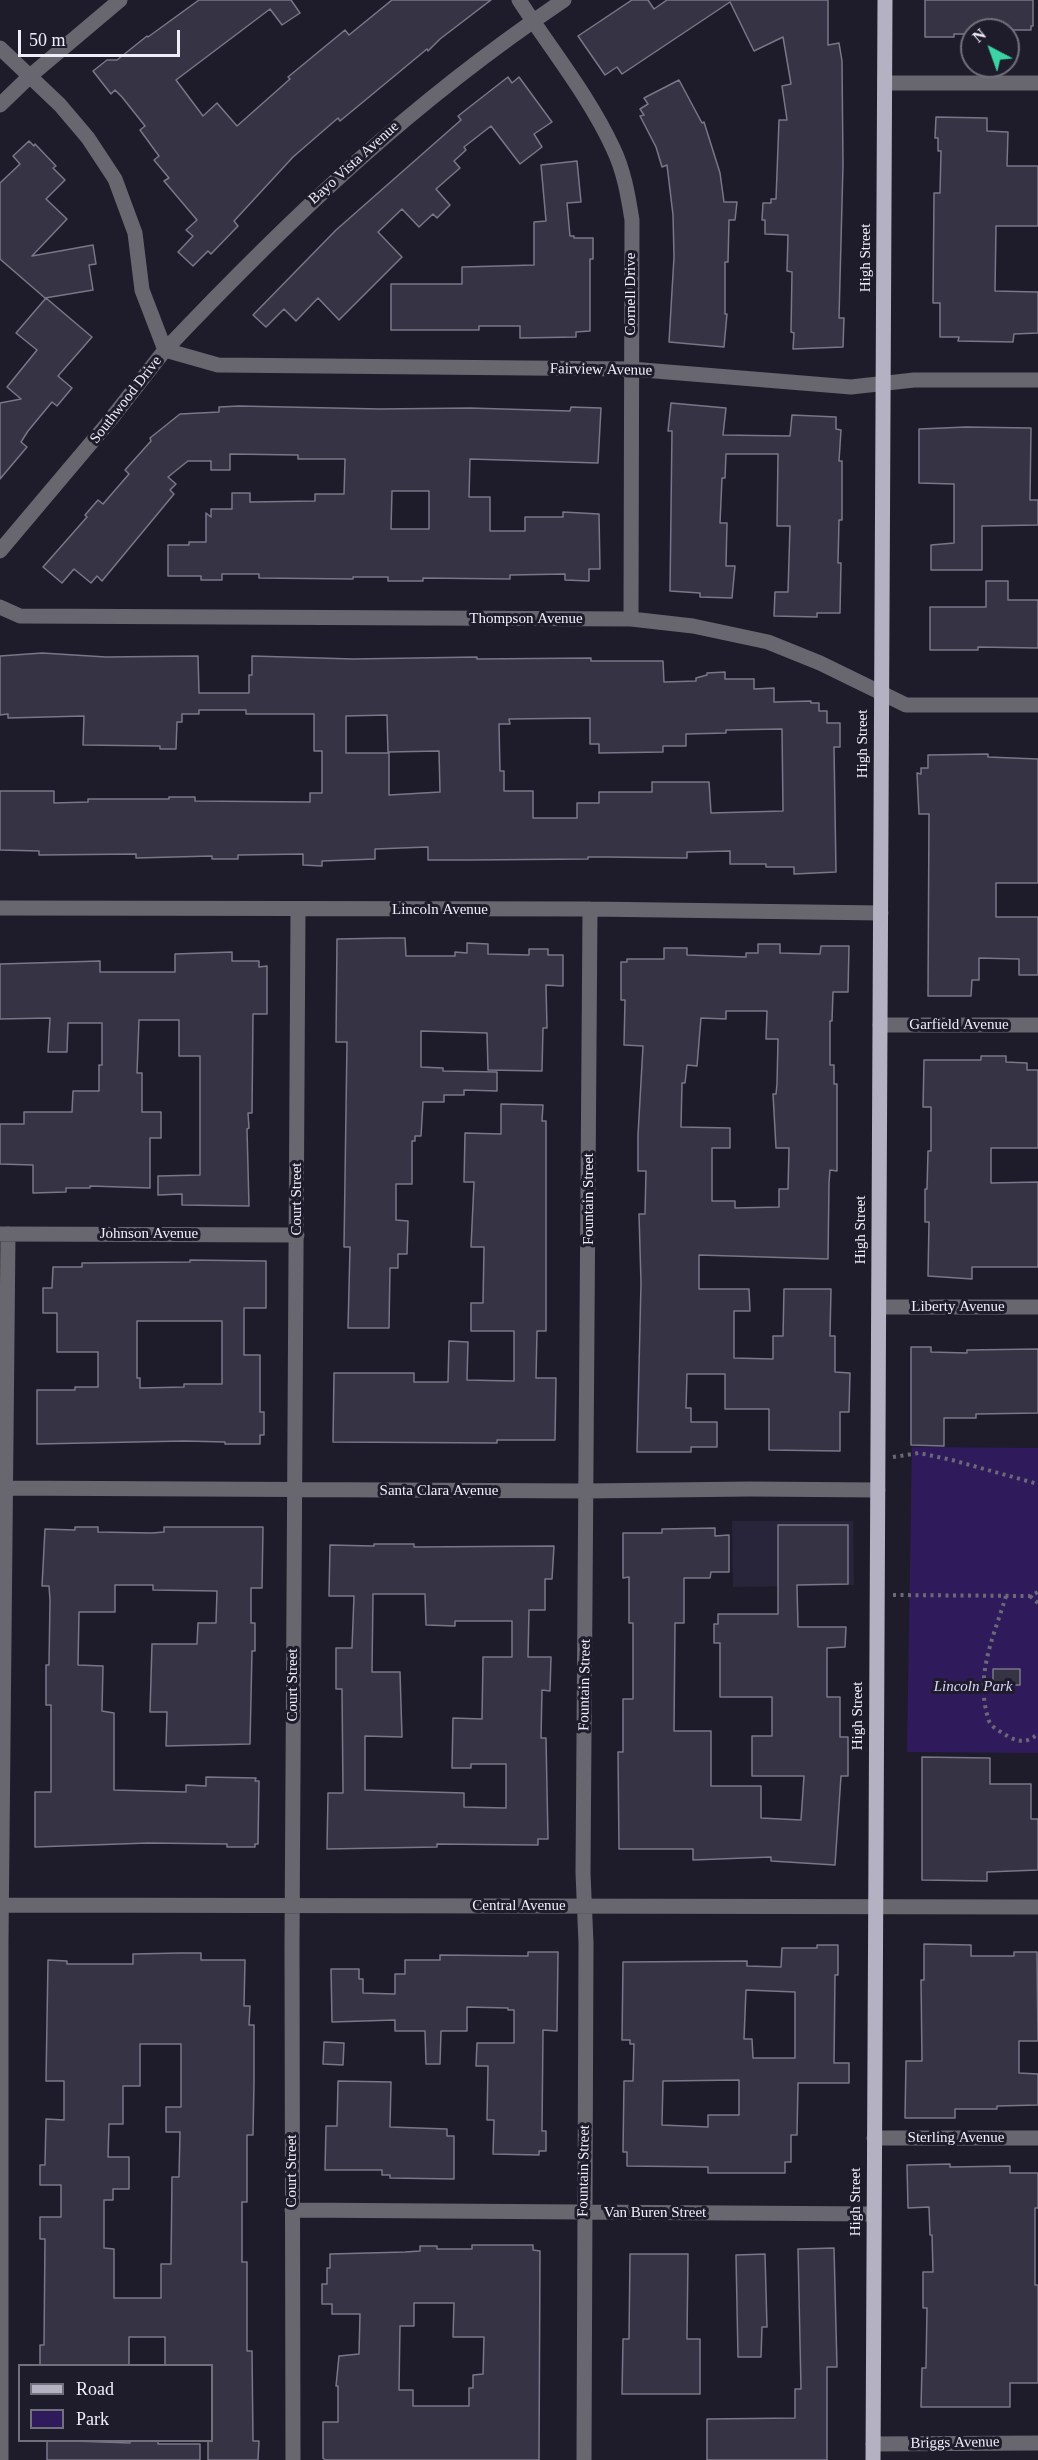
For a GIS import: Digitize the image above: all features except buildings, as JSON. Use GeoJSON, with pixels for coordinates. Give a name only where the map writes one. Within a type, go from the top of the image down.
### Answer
{"type":"FeatureCollection","features":[{"type":"Feature","properties":{"kind":"main road","name":"High Street"},"geometry":{"type":"LineString","coordinates":[[873,2460],[885,0]]}},
{"type":"Feature","properties":{"kind":"street"},"geometry":{"type":"LineString","coordinates":[[0,105],[30,76],[120,0]]}},
{"type":"Feature","properties":{"kind":"street","name":"Cornell Drive"},"geometry":{"type":"LineString","coordinates":[[519,0],[596,116],[614,149],[625,181],[632,219],[631,619]]}},
{"type":"Feature","properties":{"kind":"street","name":"Bayo Vista Avenue"},"geometry":{"type":"LineString","coordinates":[[165,350],[242,269],[374,144],[447,83],[564,0]]}},
{"type":"Feature","properties":{"kind":"street","name":"Southwood Drive"},"geometry":{"type":"LineString","coordinates":[[0,48],[60,105],[88,138],[115,179],[135,233],[142,290],[165,350],[107,424],[0,551]]}},
{"type":"Feature","properties":{"kind":"street"},"geometry":{"type":"LineString","coordinates":[[885,83],[1038,83]]}},
{"type":"Feature","properties":{"kind":"street","name":"Fairview Avenue"},"geometry":{"type":"LineString","coordinates":[[165,350],[218,365],[631,369],[851,387],[914,380],[1038,380]]}},
{"type":"Feature","properties":{"kind":"street","name":"Thompson Avenue"},"geometry":{"type":"LineString","coordinates":[[0,607],[20,616],[631,619],[693,626],[768,642],[820,663],[911,706],[1038,705]]}},
{"type":"Feature","properties":{"kind":"street","name":"Lincoln Avenue"},"geometry":{"type":"LineString","coordinates":[[0,908],[590,909],[881,913]]}},
{"type":"Feature","properties":{"kind":"street","name":"Fountain Street"},"geometry":{"type":"LineString","coordinates":[[584,2460],[583,2213],[590,909]]}},
{"type":"Feature","properties":{"kind":"street","name":"Court Street"},"geometry":{"type":"LineString","coordinates":[[293,2460],[292,1904],[298,910]]}},
{"type":"Feature","properties":{"kind":"street","name":"Garfield Avenue"},"geometry":{"type":"LineString","coordinates":[[880,1025],[1038,1024]]}},
{"type":"Feature","properties":{"kind":"street"},"geometry":{"type":"LineString","coordinates":[[1,2460],[4,1234]]}},
{"type":"Feature","properties":{"kind":"street","name":"Johnson Avenue"},"geometry":{"type":"LineString","coordinates":[[4,1234],[297,1235]]}},
{"type":"Feature","properties":{"kind":"street","name":"Liberty Avenue"},"geometry":{"type":"LineString","coordinates":[[879,1306],[1038,1307]]}},
{"type":"Feature","properties":{"kind":"street","name":"Santa Clara Avenue"},"geometry":{"type":"LineString","coordinates":[[3,1488],[878,1490]]}},
{"type":"Feature","properties":{"kind":"street","name":"Central Avenue"},"geometry":{"type":"LineString","coordinates":[[1,1905],[1038,1906]]}},
{"type":"Feature","properties":{"kind":"street","name":"Sterling Avenue"},"geometry":{"type":"LineString","coordinates":[[874,2138],[1038,2138]]}},
{"type":"Feature","properties":{"kind":"street","name":"Van Buren Street"},"geometry":{"type":"LineString","coordinates":[[292,2210],[874,2214]]}},
{"type":"Feature","properties":{"kind":"street","name":"Briggs Avenue"},"geometry":{"type":"LineString","coordinates":[[873,2444],[1038,2443]]}},
{"type":"Feature","properties":{"kind":"path"},"geometry":{"type":"LineString","coordinates":[[878,1460],[919,1453],[1038,1484]]}},
{"type":"Feature","properties":{"kind":"path"},"geometry":{"type":"LineString","coordinates":[[877,1594],[1030,1596],[1038,1592]]}},
{"type":"Feature","properties":{"kind":"path"},"geometry":{"type":"LineString","coordinates":[[1005,1596],[983,1680],[989,1722],[1002,1733],[1022,1742],[1038,1734]]}},
{"type":"Feature","properties":{"kind":"path"},"geometry":{"type":"LineString","coordinates":[[1030,1596],[1038,1603]]}},
{"type":"Feature","properties":{"kind":"shaded area"},"geometry":{"type":"Polygon","coordinates":[[[732,1521],[853,1521],[854,1585],[733,1587],[732,1521]]]}},
{"type":"Feature","properties":{"kind":"green space","name":"Lincoln Park"},"geometry":{"type":"Polygon","coordinates":[[[912,1447],[1038,1448],[1038,1753],[907,1752],[912,1447]]]}}]}
